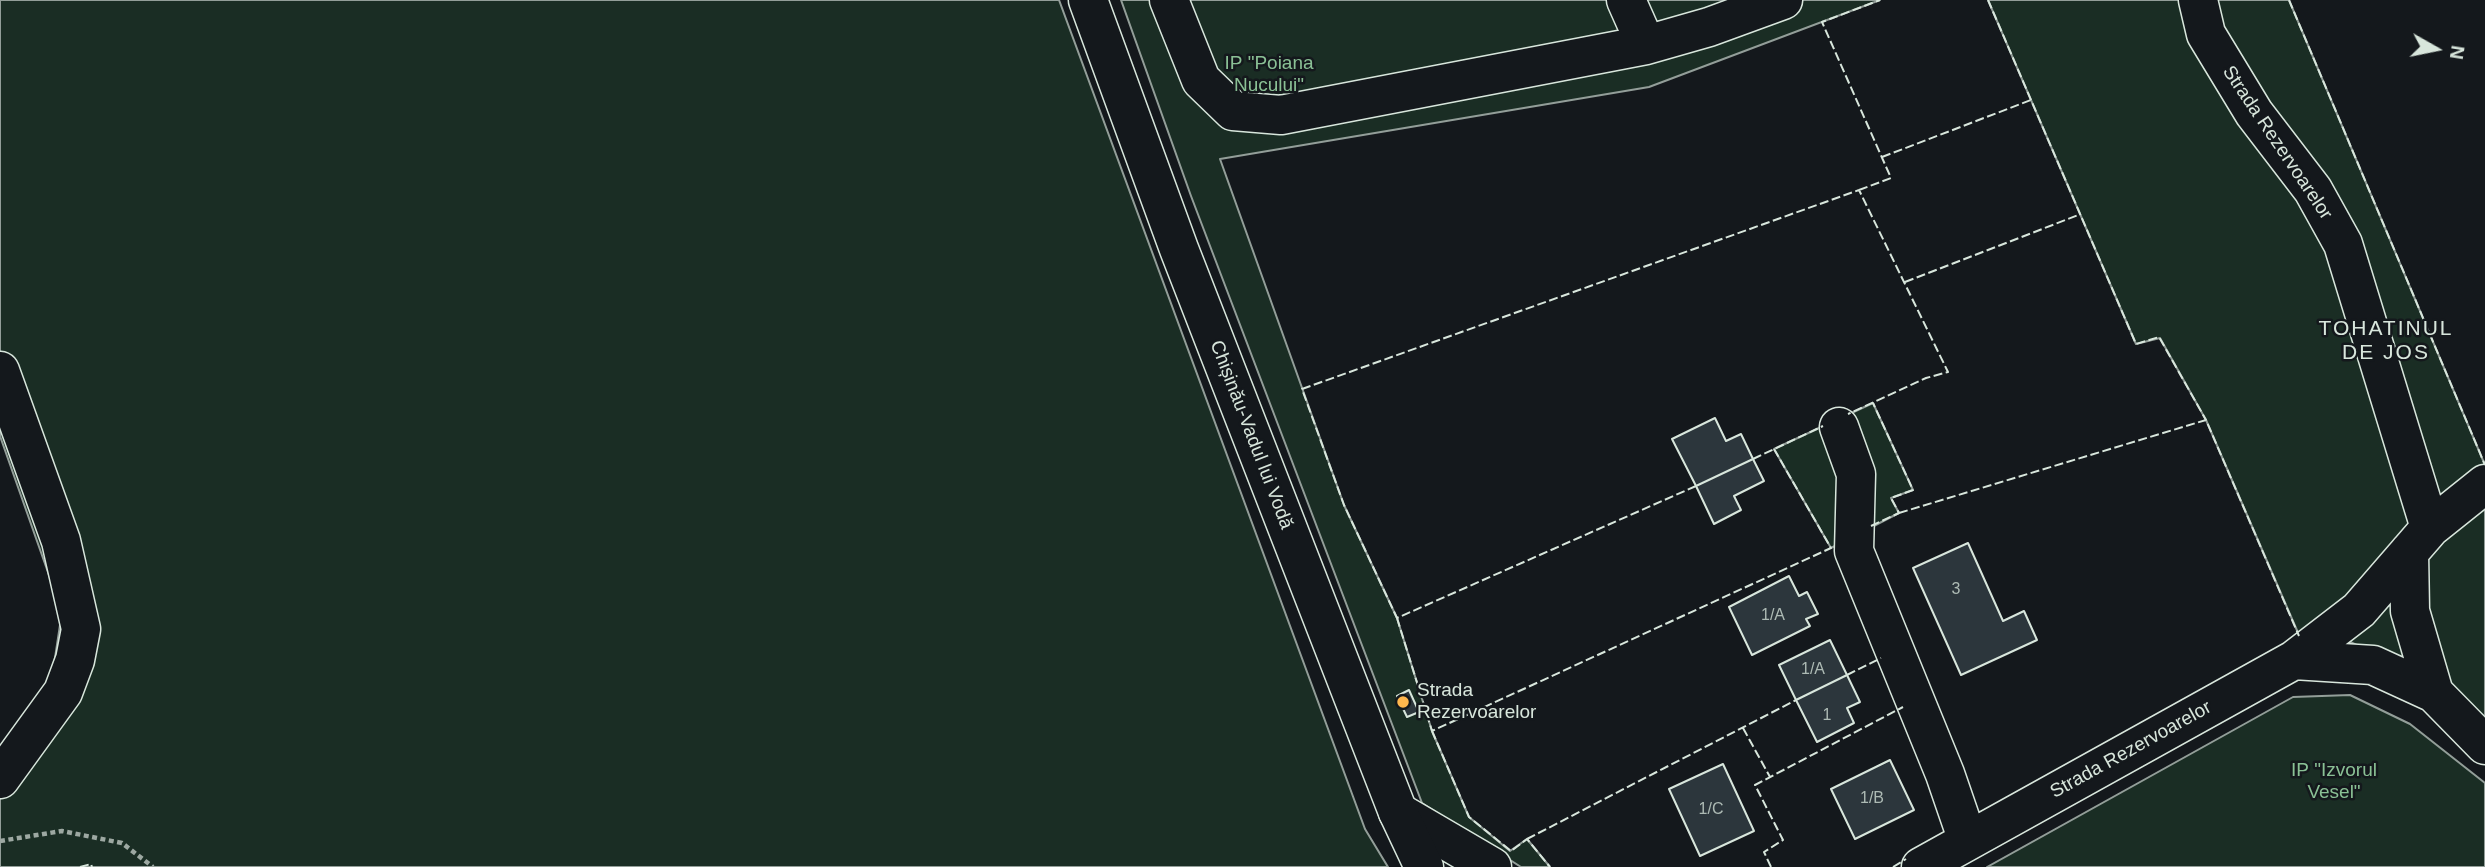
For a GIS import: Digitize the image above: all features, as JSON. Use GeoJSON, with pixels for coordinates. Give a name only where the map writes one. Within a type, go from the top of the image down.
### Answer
{"type":"FeatureCollection","features":[{"type":"Feature","properties":{"kind":"street","name":"Chișinău-Vadul lui Vodă"},"geometry":{"type":"LineString","coordinates":[[1088,0],[1179,249],[1398,812],[1424,867]]}},
{"type":"Feature","properties":{"kind":"street"},"geometry":{"type":"LineString","coordinates":[[1169,0],[1202,80],[1233,111],[1281,115],[1646,45],[1709,27],[1783,0]]}},
{"type":"Feature","properties":{"kind":"street"},"geometry":{"type":"LineString","coordinates":[[1626,0],[1646,45]]}},
{"type":"Feature","properties":{"kind":"street","name":"Strada Rezervoarelor"},"geometry":{"type":"LineString","coordinates":[[2198,0],[2206,34],[2254,113],[2313,190],[2343,244],[2419,540],[2410,611],[2434,693]]}},
{"type":"Feature","properties":{"kind":"street"},"geometry":{"type":"LineString","coordinates":[[0,372],[61,541],[81,629],[75,660],[64,692],[0,779]]}},
{"type":"Feature","properties":{"kind":"street"},"geometry":{"type":"LineString","coordinates":[[1839,427],[1856,474],[1854,551],[1945,774],[1968,841]]}},
{"type":"Feature","properties":{"kind":"street","name":"Strada Rezervoarelor"},"geometry":{"type":"LineString","coordinates":[[1921,867],[2294,660],[2359,610],[2419,540],[2485,484]]}},
{"type":"Feature","properties":{"kind":"street","name":"Strada Rezervoarelor"},"geometry":{"type":"LineString","coordinates":[[2294,660],[2373,666],[2434,693],[2485,745]]}},
{"type":"Feature","properties":{"kind":"street"},"geometry":{"type":"LineString","coordinates":[[1398,812],[1492,867]]}},
{"type":"Feature","properties":{"kind":"path"},"geometry":{"type":"LineString","coordinates":[[0,841],[62,831],[122,843],[153,867]]}},
{"type":"Feature","properties":{"kind":"green space"},"geometry":{"type":"Polygon","coordinates":[[[0,0],[1059,0],[1365,829],[1388,867],[0,867],[0,796],[51,684],[62,612],[0,436],[0,0]]]}},
{"type":"Feature","properties":{"kind":"green space","name":"IP \"Poiana Nucului\""},"geometry":{"type":"Polygon","coordinates":[[[1121,0],[1880,0],[1649,87],[1220,159],[1344,505],[1397,618],[1432,731],[1469,817],[1510,851],[1527,839],[1550,867],[1521,867],[1422,803],[1191,196],[1121,0]]]}},
{"type":"Feature","properties":{"kind":"green space"},"geometry":{"type":"Polygon","coordinates":[[[1988,0],[2289,0],[2485,465],[2403,533],[2364,592],[2302,642],[2206,420],[2160,338],[2136,344],[1988,0]]]}},
{"type":"Feature","properties":{"kind":"green space"},"geometry":{"type":"Polygon","coordinates":[[[1873,403],[1913,490],[1891,498],[1899,513],[1831,548],[1774,449],[1873,403]]]}},
{"type":"Feature","properties":{"kind":"green space"},"geometry":{"type":"Polygon","coordinates":[[[2485,500],[2485,724],[2443,681],[2420,568],[2456,523],[2485,500]]]}},
{"type":"Feature","properties":{"kind":"green space"},"geometry":{"type":"Polygon","coordinates":[[[2392,594],[2412,671],[2346,640],[2392,594]]]}},
{"type":"Feature","properties":{"kind":"green space","name":"IP \"Izvorul Vesel\""},"geometry":{"type":"Polygon","coordinates":[[[2350,695],[2410,724],[2485,783],[2485,867],[1987,867],[2293,697],[2350,695]]]}},
{"type":"Feature","properties":{"kind":"building"},"geometry":{"type":"Polygon","coordinates":[[[1715,418],[1726,441],[1741,434],[1753,459],[1696,486],[1672,439],[1715,418]]]}},
{"type":"Feature","properties":{"kind":"building"},"geometry":{"type":"Polygon","coordinates":[[[1753,459],[1764,481],[1734,496],[1741,510],[1714,524],[1696,486],[1753,459]]]}},
{"type":"Feature","properties":{"kind":"building"},"geometry":{"type":"Polygon","coordinates":[[[1968,543],[2003,621],[2024,611],[2037,640],[1961,675],[1913,568],[1968,543]]]}},
{"type":"Feature","properties":{"kind":"building"},"geometry":{"type":"Polygon","coordinates":[[[1789,576],[1799,596],[1807,592],[1818,614],[1806,619],[1810,626],[1752,655],[1729,607],[1789,576]]]}},
{"type":"Feature","properties":{"kind":"building"},"geometry":{"type":"Polygon","coordinates":[[[1830,640],[1847,675],[1796,700],[1779,665],[1830,640]]]}},
{"type":"Feature","properties":{"kind":"building"},"geometry":{"type":"Polygon","coordinates":[[[1847,675],[1860,702],[1847,708],[1854,723],[1817,742],[1796,700],[1847,675]]]}},
{"type":"Feature","properties":{"kind":"building"},"geometry":{"type":"Polygon","coordinates":[[[1409,690],[1419,712],[1407,717],[1397,696],[1409,690]]]}},
{"type":"Feature","properties":{"kind":"building"},"geometry":{"type":"Polygon","coordinates":[[[1890,760],[1914,810],[1855,839],[1831,789],[1890,760]]]}},
{"type":"Feature","properties":{"kind":"building"},"geometry":{"type":"Polygon","coordinates":[[[1723,764],[1754,831],[1700,856],[1669,789],[1723,764]]]}},
{"type":"Feature","properties":{"kind":"fence"},"geometry":{"type":"LineString","coordinates":[[1859,190],[1891,178],[1822,22],[1880,0]]}},
{"type":"Feature","properties":{"kind":"fence"},"geometry":{"type":"LineString","coordinates":[[1988,0],[2136,344],[2159,337],[2206,420]]}},
{"type":"Feature","properties":{"kind":"fence"},"geometry":{"type":"LineString","coordinates":[[2289,0],[2485,465]]}},
{"type":"Feature","properties":{"kind":"fence"},"geometry":{"type":"LineString","coordinates":[[1882,157],[2031,100]]}},
{"type":"Feature","properties":{"kind":"fence"},"geometry":{"type":"LineString","coordinates":[[1696,486],[1397,618],[1344,505],[1302,389],[1859,190],[1948,372],[1926,378],[1848,414]]}},
{"type":"Feature","properties":{"kind":"fence"},"geometry":{"type":"LineString","coordinates":[[1905,282],[2081,214]]}},
{"type":"Feature","properties":{"kind":"fence"},"geometry":{"type":"LineString","coordinates":[[1871,526],[1899,513],[1891,498],[1913,490],[1873,403]]}},
{"type":"Feature","properties":{"kind":"fence"},"geometry":{"type":"LineString","coordinates":[[1899,513],[2206,420],[2299,636]]}},
{"type":"Feature","properties":{"kind":"fence"},"geometry":{"type":"LineString","coordinates":[[1753,459],[1823,426]]}},
{"type":"Feature","properties":{"kind":"fence"},"geometry":{"type":"LineString","coordinates":[[1397,618],[1432,731],[1831,548],[1774,449]]}},
{"type":"Feature","properties":{"kind":"fence"},"geometry":{"type":"LineString","coordinates":[[1847,675],[1881,658]]}},
{"type":"Feature","properties":{"kind":"fence"},"geometry":{"type":"LineString","coordinates":[[1527,839],[1796,700]]}},
{"type":"Feature","properties":{"kind":"fence"},"geometry":{"type":"LineString","coordinates":[[1771,867],[1764,852],[1783,840],[1755,785],[1903,707]]}},
{"type":"Feature","properties":{"kind":"fence"},"geometry":{"type":"LineString","coordinates":[[1743,728],[1770,777]]}},
{"type":"Feature","properties":{"kind":"fence"},"geometry":{"type":"LineString","coordinates":[[1432,731],[1469,817],[1511,851],[1527,839],[1550,867]]}},
{"type":"Feature","properties":{"kind":"fence"},"geometry":{"type":"LineString","coordinates":[[1893,867],[1906,859]]}},
{"type":"Feature","properties":{"kind":"fence"},"geometry":{"type":"LineString","coordinates":[[80,867],[91,864],[92,867]]}},
{"type":"Feature","properties":{"kind":"place","name":"Strada Rezervoarelor"},"geometry":{"type":"Point","coordinates":[1403,702]}},
{"type":"Feature","properties":{"kind":"district","name":"TOHATINUL DE JOS"},"geometry":{"type":"Point","coordinates":[2386,341]}}]}
